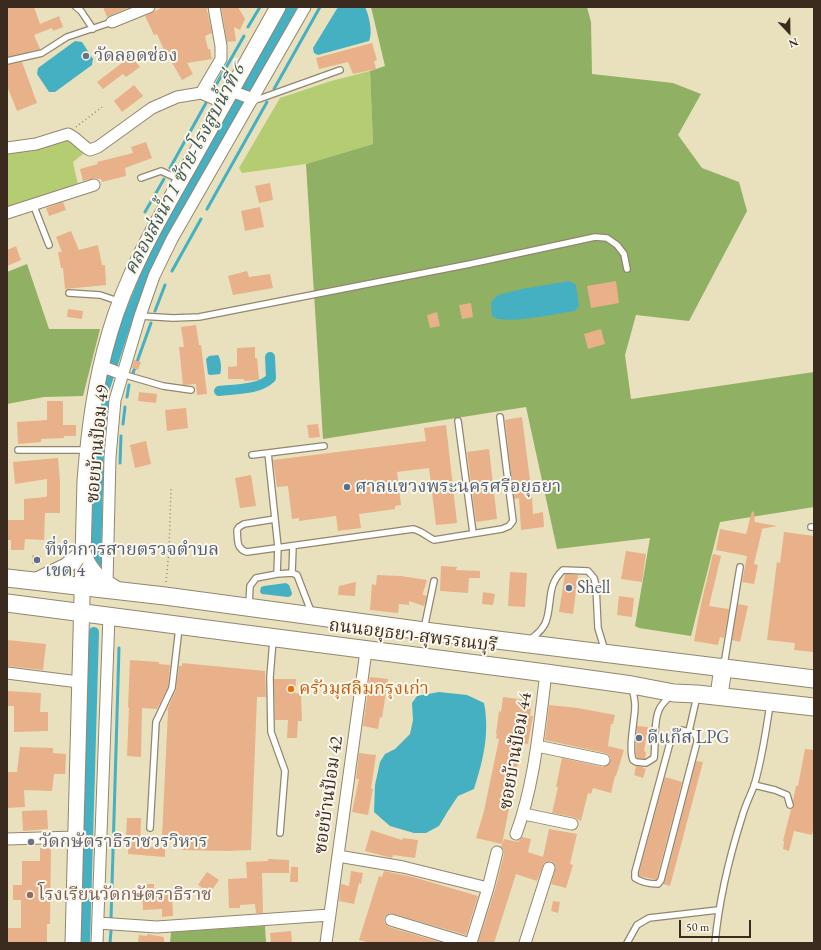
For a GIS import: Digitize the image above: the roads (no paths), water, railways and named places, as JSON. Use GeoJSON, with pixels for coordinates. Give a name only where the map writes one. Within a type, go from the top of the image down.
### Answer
{"type":"FeatureCollection","features":[{"type":"Feature","properties":{"kind":"main road"},"geometry":{"type":"LineString","coordinates":[[73,943],[81,612],[87,450],[113,371],[110,331],[150,234],[181,180],[239,97],[278,7]]}},
{"type":"Feature","properties":{"kind":"main road"},"geometry":{"type":"LineString","coordinates":[[83,552],[89,567],[97,577],[112,587]]}},
{"type":"Feature","properties":{"kind":"main road"},"geometry":{"type":"LineString","coordinates":[[34,581],[66,566],[83,552]]}},
{"type":"Feature","properties":{"kind":"main road","name":"ถนนอยุธยา-สุพรรณบุรี"},"geometry":{"type":"LineString","coordinates":[[7,578],[82,586],[112,587],[249,608],[424,631],[814,678]]}},
{"type":"Feature","properties":{"kind":"main road","name":"ถนนอยุธยา-สุพรรณบุรี"},"geometry":{"type":"LineString","coordinates":[[7,603],[366,651],[546,673],[674,692],[814,708]]}},
{"type":"Feature","properties":{"kind":"main road"},"geometry":{"type":"LineString","coordinates":[[719,696],[723,668]]}},
{"type":"Feature","properties":{"kind":"street"},"geometry":{"type":"LineString","coordinates":[[112,22],[135,10],[149,7]]}},
{"type":"Feature","properties":{"kind":"street"},"geometry":{"type":"LineString","coordinates":[[201,93],[221,59],[221,46],[214,7]]}},
{"type":"Feature","properties":{"kind":"street","name":"ซอยบ้านป้อม 49"},"geometry":{"type":"LineString","coordinates":[[112,587],[110,457],[105,398],[113,371],[140,316],[154,276],[239,97],[305,7]]}},
{"type":"Feature","properties":{"kind":"street"},"geometry":{"type":"LineString","coordinates":[[7,148],[36,144],[68,134],[76,138],[84,147],[90,150],[98,147],[152,108],[177,97],[201,93],[239,97]]}},
{"type":"Feature","properties":{"kind":"street"},"geometry":{"type":"LineString","coordinates":[[7,213],[94,185]]}},
{"type":"Feature","properties":{"kind":"street"},"geometry":{"type":"LineString","coordinates":[[97,943],[109,616]]}},
{"type":"Feature","properties":{"kind":"street","name":"ซอยบ้านป้อม 42"},"geometry":{"type":"LineString","coordinates":[[326,943],[366,651]]}},
{"type":"Feature","properties":{"kind":"street"},"geometry":{"type":"LineString","coordinates":[[7,673],[80,682]]}},
{"type":"Feature","properties":{"kind":"street","name":"ซอยบ้านป้อม 44"},"geometry":{"type":"LineString","coordinates":[[516,834],[524,814],[537,746],[546,673]]}},
{"type":"Feature","properties":{"kind":"street"},"geometry":{"type":"LineString","coordinates":[[537,746],[604,760]]}},
{"type":"Feature","properties":{"kind":"street"},"geometry":{"type":"LineString","coordinates":[[524,814],[572,824]]}},
{"type":"Feature","properties":{"kind":"street"},"geometry":{"type":"LineString","coordinates":[[7,839],[76,837]]}},
{"type":"Feature","properties":{"kind":"street"},"geometry":{"type":"LineString","coordinates":[[471,943],[488,888],[497,852]]}},
{"type":"Feature","properties":{"kind":"street"},"geometry":{"type":"LineString","coordinates":[[338,856],[404,867],[488,888]]}},
{"type":"Feature","properties":{"kind":"street"},"geometry":{"type":"LineString","coordinates":[[525,943],[549,868]]}},
{"type":"Feature","properties":{"kind":"street"},"geometry":{"type":"LineString","coordinates":[[98,922],[157,927],[330,915]]}},
{"type":"Feature","properties":{"kind":"street"},"geometry":{"type":"LineString","coordinates":[[390,920],[467,943]]}},
{"type":"Feature","properties":{"kind":"lane"},"geometry":{"type":"LineString","coordinates":[[76,7],[93,29]]}},
{"type":"Feature","properties":{"kind":"lane"},"geometry":{"type":"LineString","coordinates":[[7,61],[42,53],[67,37],[112,22]]}},
{"type":"Feature","properties":{"kind":"lane"},"geometry":{"type":"LineString","coordinates":[[239,97],[258,99],[340,70]]}},
{"type":"Feature","properties":{"kind":"lane"},"geometry":{"type":"LineString","coordinates":[[141,178],[161,171],[181,180]]}},
{"type":"Feature","properties":{"kind":"lane"},"geometry":{"type":"LineString","coordinates":[[33,204],[49,245]]}},
{"type":"Feature","properties":{"kind":"lane"},"geometry":{"type":"LineString","coordinates":[[140,316],[174,318],[199,317],[470,264],[595,237],[607,238],[617,245],[624,254],[627,269]]}},
{"type":"Feature","properties":{"kind":"lane"},"geometry":{"type":"LineString","coordinates":[[69,293],[100,295],[121,302]]}},
{"type":"Feature","properties":{"kind":"lane"},"geometry":{"type":"LineString","coordinates":[[113,371],[163,386],[191,390]]}},
{"type":"Feature","properties":{"kind":"lane"},"geometry":{"type":"LineString","coordinates":[[275,519],[244,524],[240,527],[237,530],[239,548],[248,552],[413,529],[420,530],[429,538],[434,540],[502,529],[513,521],[500,416]]}},
{"type":"Feature","properties":{"kind":"lane"},"geometry":{"type":"LineString","coordinates":[[458,421],[473,533]]}},
{"type":"Feature","properties":{"kind":"lane"},"geometry":{"type":"LineString","coordinates":[[252,455],[324,446]]}},
{"type":"Feature","properties":{"kind":"lane"},"geometry":{"type":"LineString","coordinates":[[18,450],[87,450]]}},
{"type":"Feature","properties":{"kind":"lane"},"geometry":{"type":"LineString","coordinates":[[268,453],[278,547],[277,574]]}},
{"type":"Feature","properties":{"kind":"lane"},"geometry":{"type":"LineString","coordinates":[[292,546],[292,572]]}},
{"type":"Feature","properties":{"kind":"lane"},"geometry":{"type":"LineString","coordinates":[[723,668],[740,567]]}},
{"type":"Feature","properties":{"kind":"lane"},"geometry":{"type":"LineString","coordinates":[[527,643],[542,630],[547,619],[552,586],[556,577],[563,570],[588,571],[594,578],[596,586],[598,628],[606,654]]}},
{"type":"Feature","properties":{"kind":"lane"},"geometry":{"type":"LineString","coordinates":[[249,608],[250,586],[256,578],[292,572],[297,575],[312,616]]}},
{"type":"Feature","properties":{"kind":"lane"},"geometry":{"type":"LineString","coordinates":[[424,631],[434,581]]}},
{"type":"Feature","properties":{"kind":"lane"},"geometry":{"type":"LineString","coordinates":[[150,828],[156,722],[172,688],[179,625]]}},
{"type":"Feature","properties":{"kind":"lane"},"geometry":{"type":"LineString","coordinates":[[274,638],[270,677],[271,732],[285,771],[280,833]]}},
{"type":"Feature","properties":{"kind":"lane"},"geometry":{"type":"LineString","coordinates":[[632,685],[635,707],[633,715],[633,760],[646,764],[654,758],[656,747],[656,718],[659,710],[674,692]]}},
{"type":"Feature","properties":{"kind":"lane"},"geometry":{"type":"LineString","coordinates":[[689,731],[697,694]]}},
{"type":"Feature","properties":{"kind":"lane"},"geometry":{"type":"LineString","coordinates":[[715,943],[718,910],[740,823],[754,785],[766,734],[771,702]]}},
{"type":"Feature","properties":{"kind":"lane"},"geometry":{"type":"LineString","coordinates":[[681,730],[689,731],[697,738],[697,742],[660,880],[658,884],[653,884],[638,880],[635,878],[635,872],[671,739],[681,730]]}},
{"type":"Feature","properties":{"kind":"lane"},"geometry":{"type":"LineString","coordinates":[[754,785],[775,790],[787,795],[790,805]]}},
{"type":"Feature","properties":{"kind":"lane"},"geometry":{"type":"LineString","coordinates":[[627,943],[637,925],[649,918],[718,910]]}},
{"type":"Feature","properties":{"kind":"water"},"geometry":{"type":"Polygon","coordinates":[[[338,7],[365,7],[370,24],[371,33],[369,41],[318,55],[314,53],[313,48],[338,7]]]}},
{"type":"Feature","properties":{"kind":"water"},"geometry":{"type":"Polygon","coordinates":[[[75,41],[82,42],[93,59],[92,65],[55,92],[49,92],[37,74],[38,68],[75,41]]]}},
{"type":"Feature","properties":{"kind":"water"},"geometry":{"type":"Polygon","coordinates":[[[569,281],[576,285],[579,306],[575,311],[507,320],[498,319],[492,316],[491,302],[498,295],[522,289],[569,281]]]}},
{"type":"Feature","properties":{"kind":"water"},"geometry":{"type":"Polygon","coordinates":[[[218,355],[221,364],[220,374],[210,375],[208,374],[206,359],[209,356],[218,355]]]}},
{"type":"Feature","properties":{"kind":"water"},"geometry":{"type":"Polygon","coordinates":[[[286,583],[289,585],[292,593],[291,596],[288,597],[262,594],[260,592],[261,587],[286,583]]]}},
{"type":"Feature","properties":{"kind":"water"},"geometry":{"type":"Polygon","coordinates":[[[439,692],[467,695],[484,703],[486,714],[485,747],[474,789],[458,796],[439,826],[426,833],[414,833],[390,826],[374,812],[375,785],[380,762],[385,754],[395,749],[410,734],[413,720],[412,703],[417,696],[439,692]]]}},
{"type":"Feature","properties":{"kind":"waterway"},"geometry":{"type":"LineString","coordinates":[[248,27],[260,7]]}},
{"type":"Feature","properties":{"kind":"waterway","name":"คลองส่งน้ำ 1 ซ้าย-โรงสูบน้ำที่ 6"},"geometry":{"type":"LineString","coordinates":[[96,564],[99,446],[105,388],[127,321],[156,250],[292,7]]}},
{"type":"Feature","properties":{"kind":"waterway"},"geometry":{"type":"LineString","coordinates":[[274,89],[320,7]]}},
{"type":"Feature","properties":{"kind":"waterway"},"geometry":{"type":"LineString","coordinates":[[212,92],[244,36]]}},
{"type":"Feature","properties":{"kind":"waterway"},"geometry":{"type":"LineString","coordinates":[[207,209],[267,102]]}},
{"type":"Feature","properties":{"kind":"waterway"},"geometry":{"type":"LineString","coordinates":[[170,168],[206,103]]}},
{"type":"Feature","properties":{"kind":"waterway"},"geometry":{"type":"LineString","coordinates":[[145,212],[164,179]]}},
{"type":"Feature","properties":{"kind":"waterway"},"geometry":{"type":"LineString","coordinates":[[172,271],[201,219]]}},
{"type":"Feature","properties":{"kind":"waterway"},"geometry":{"type":"LineString","coordinates":[[155,311],[165,285]]}},
{"type":"Feature","properties":{"kind":"waterway"},"geometry":{"type":"LineString","coordinates":[[133,373],[151,323]]}},
{"type":"Feature","properties":{"kind":"waterway"},"geometry":{"type":"LineString","coordinates":[[219,391],[254,387],[266,382],[271,378],[270,357]]}},
{"type":"Feature","properties":{"kind":"waterway"},"geometry":{"type":"LineString","coordinates":[[127,397],[129,385]]}},
{"type":"Feature","properties":{"kind":"waterway"},"geometry":{"type":"LineString","coordinates":[[123,424],[125,407]]}},
{"type":"Feature","properties":{"kind":"waterway"},"geometry":{"type":"LineString","coordinates":[[120,463],[121,436]]}},
{"type":"Feature","properties":{"kind":"waterway","name":"คลองส่งน้ำ 1 ซ้าย-โรงสูบน้ำที่ 6"},"geometry":{"type":"LineString","coordinates":[[85,943],[94,632]]}},
{"type":"Feature","properties":{"kind":"waterway"},"geometry":{"type":"LineString","coordinates":[[111,919],[119,648]]}},
{"type":"Feature","properties":{"kind":"waterway"},"geometry":{"type":"LineString","coordinates":[[110,943],[111,931]]}},
{"type":"Feature","properties":{"kind":"place","name":"วัดลอดช่อง"},"geometry":{"type":"Point","coordinates":[86,56]}},
{"type":"Feature","properties":{"kind":"place","name":"ศาลแขวงพระนครศรีอยุธยา"},"geometry":{"type":"Point","coordinates":[347,487]}},
{"type":"Feature","properties":{"kind":"place","name":"ที่ทำการสายตรวจตำบล เขต 4"},"geometry":{"type":"Point","coordinates":[37,560]}},
{"type":"Feature","properties":{"kind":"place","name":"Shell"},"geometry":{"type":"Point","coordinates":[569,588]}},
{"type":"Feature","properties":{"kind":"place","name":"ครัวมุสลิมกรุงเก่า"},"geometry":{"type":"Point","coordinates":[291,689]}},
{"type":"Feature","properties":{"kind":"place","name":"ดีแก๊ส LPG"},"geometry":{"type":"Point","coordinates":[639,738]}},
{"type":"Feature","properties":{"kind":"place","name":"วัดกษัตราธิราชวรวิหาร"},"geometry":{"type":"Point","coordinates":[31,842]}},
{"type":"Feature","properties":{"kind":"place","name":"โรงเรียนวัดกษัตราธิราช"},"geometry":{"type":"Point","coordinates":[30,895]}}]}
